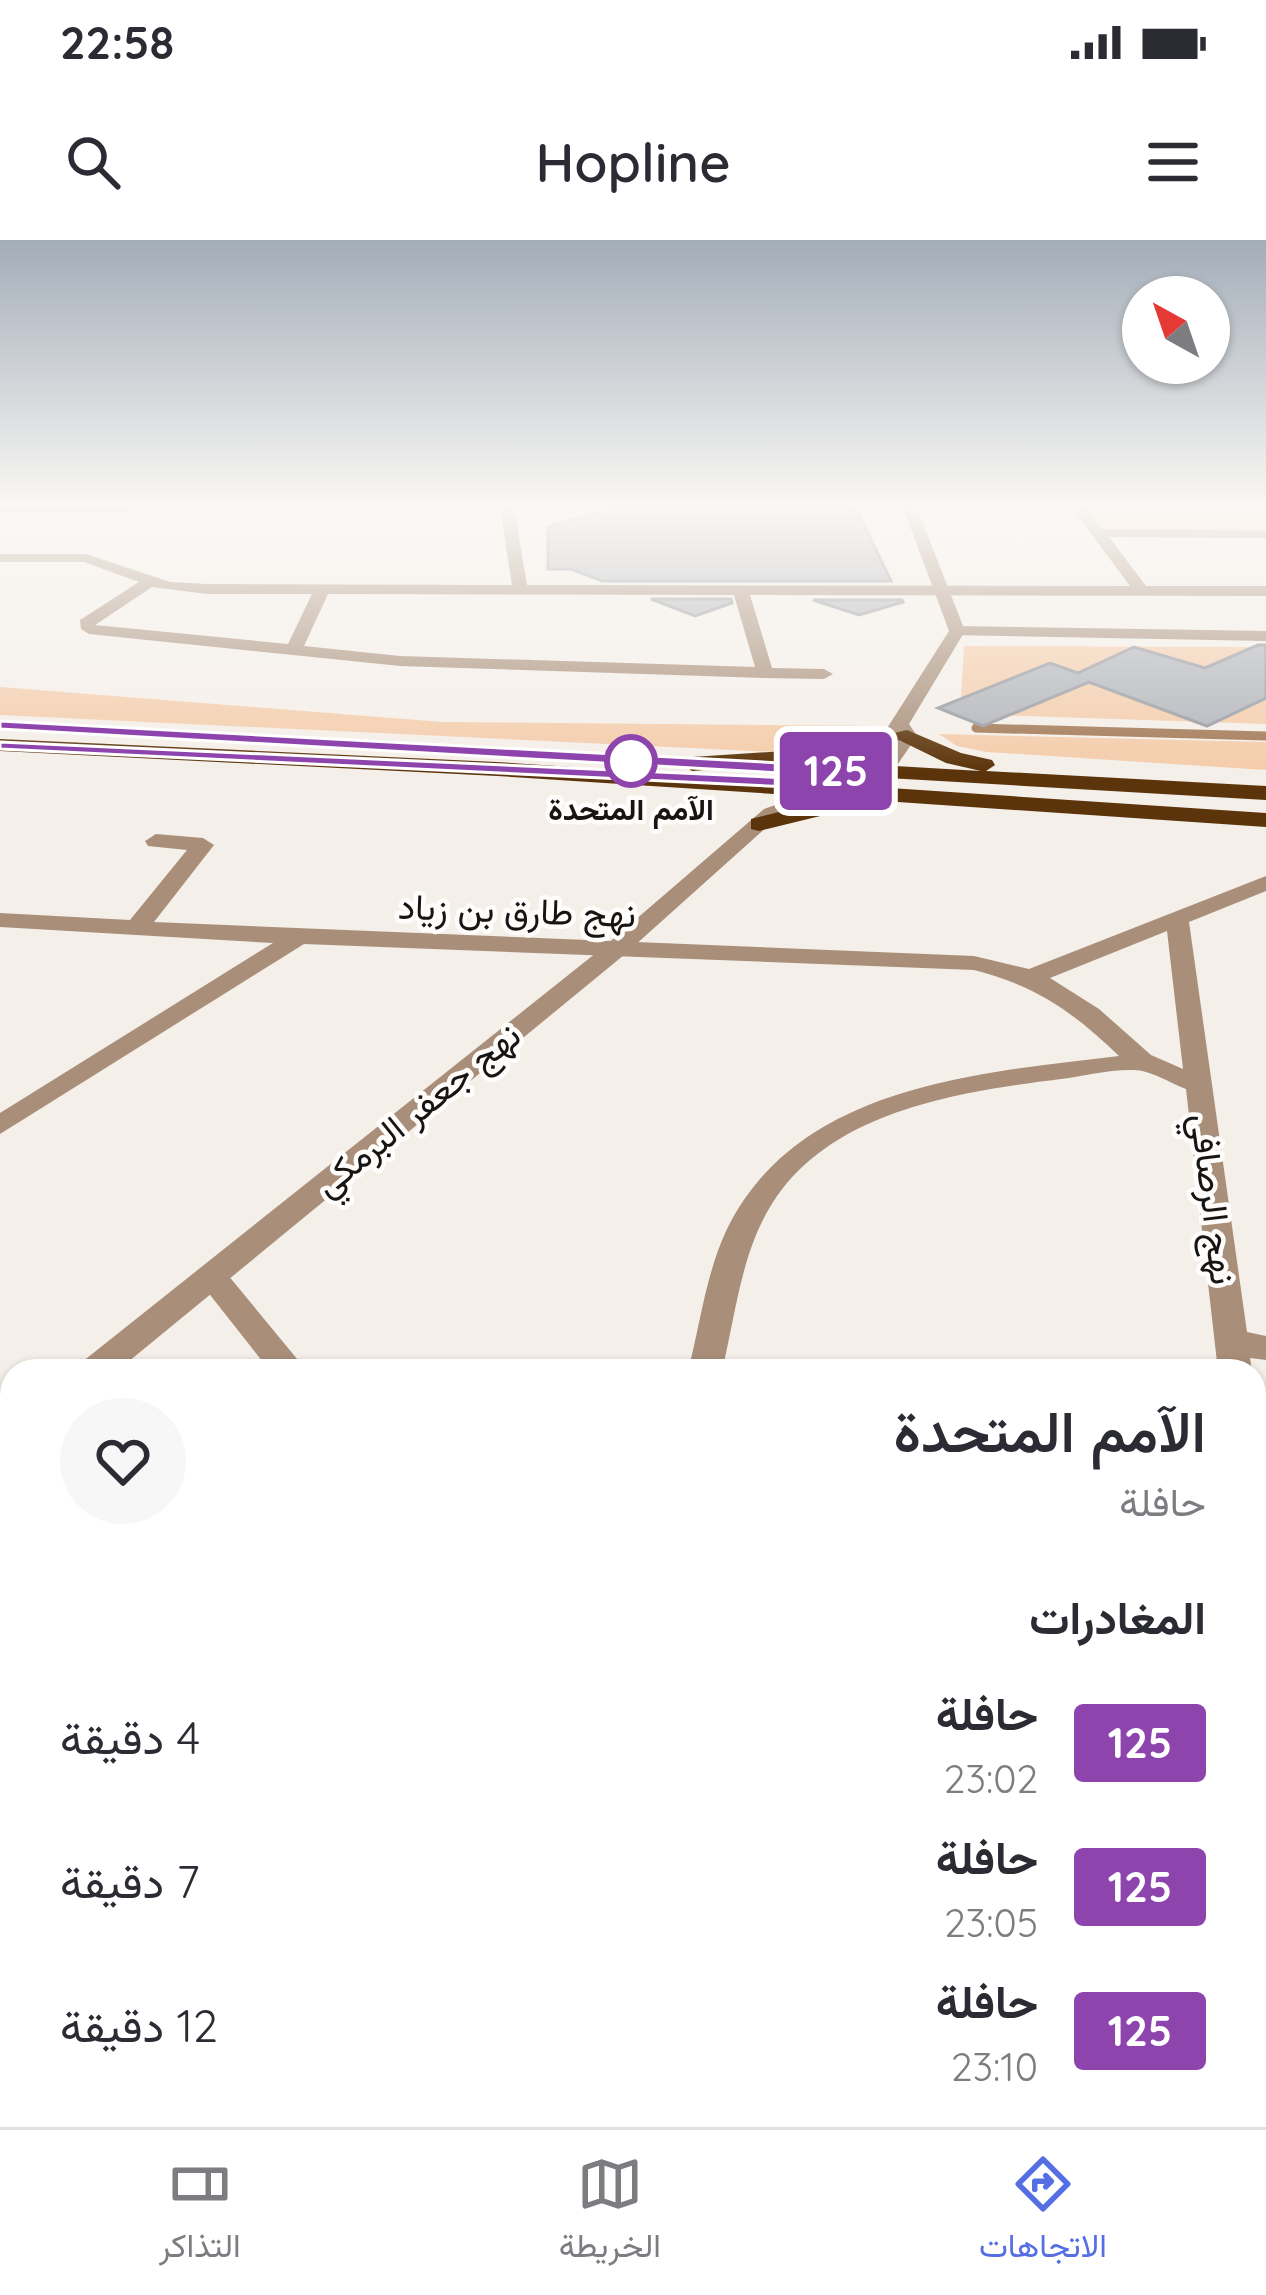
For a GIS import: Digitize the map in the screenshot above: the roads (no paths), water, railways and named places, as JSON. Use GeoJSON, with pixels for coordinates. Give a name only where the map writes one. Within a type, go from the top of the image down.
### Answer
{"type":"FeatureCollection","features":[{"type":"Feature","properties":{"kind":"highway"},"geometry":{"type":"LineString","coordinates":[[0,725],[687,764],[1266,820]]}},
{"type":"Feature","properties":{"kind":"highway"},"geometry":{"type":"LineString","coordinates":[[687,764],[832,754],[899,731],[967,762],[1122,784]]}},
{"type":"Feature","properties":{"kind":"highway"},"geometry":{"type":"LineString","coordinates":[[0,745],[804,786]]}},
{"type":"Feature","properties":{"kind":"highway"},"geometry":{"type":"LineString","coordinates":[[497,769],[804,786],[1122,784],[1260,793]]}},
{"type":"Feature","properties":{"kind":"highway"},"geometry":{"type":"LineString","coordinates":[[665,780],[737,799],[750,830],[831,805],[862,783],[1260,793]]}},
{"type":"Feature","properties":{"kind":"street"},"geometry":{"type":"LineString","coordinates":[[127,596],[92,618],[86,624],[89,629],[504,667],[824,674]]}},
{"type":"Feature","properties":{"kind":"street"},"geometry":{"type":"LineString","coordinates":[[293,651],[319,596]]}},
{"type":"Feature","properties":{"kind":"street"},"geometry":{"type":"LineString","coordinates":[[743,596],[765,673]]}},
{"type":"Feature","properties":{"kind":"street"},"geometry":{"type":"LineString","coordinates":[[944,596],[957,631]]}},
{"type":"Feature","properties":{"kind":"street"},"geometry":{"type":"LineString","coordinates":[[957,631],[1266,637]]}},
{"type":"Feature","properties":{"kind":"street"},"geometry":{"type":"LineString","coordinates":[[862,783],[899,731],[957,631]]}},
{"type":"Feature","properties":{"kind":"street","name":"نهج جعفر البرمكي"},"geometry":{"type":"LineString","coordinates":[[750,830],[781,808],[862,783],[899,731]]}},
{"type":"Feature","properties":{"kind":"street","name":"نهج جعفر البرمكي"},"geometry":{"type":"LineString","coordinates":[[109,1359],[615,950],[804,786]]}},
{"type":"Feature","properties":{"kind":"street"},"geometry":{"type":"LineString","coordinates":[[136,928],[203,845],[156,841]]}},
{"type":"Feature","properties":{"kind":"street"},"geometry":{"type":"LineString","coordinates":[[1031,977],[1266,883]]}},
{"type":"Feature","properties":{"kind":"street"},"geometry":{"type":"LineString","coordinates":[[1177,917],[1199,1085]]}},
{"type":"Feature","properties":{"kind":"street","name":"نهج طارق بن زياد"},"geometry":{"type":"LineString","coordinates":[[4,922],[974,963],[1031,977]]}},
{"type":"Feature","properties":{"kind":"street"},"geometry":{"type":"LineString","coordinates":[[0,1125],[298,937]]}},
{"type":"Feature","properties":{"kind":"street","name":"نهج الرصافي"},"geometry":{"type":"LineString","coordinates":[[1031,977],[1090,1013],[1141,1061],[1199,1085],[1244,1354]]}},
{"type":"Feature","properties":{"kind":"street"},"geometry":{"type":"LineString","coordinates":[[708,1359],[743,1228],[773,1181],[816,1143],[879,1109],[956,1086],[1141,1061]]}},
{"type":"Feature","properties":{"kind":"street"},"geometry":{"type":"LineString","coordinates":[[212,1277],[280,1359]]}},
{"type":"Feature","properties":{"kind":"waterway"},"geometry":{"type":"LineString","coordinates":[[976,728],[1266,736]]}},
{"type":"Feature","properties":{"kind":"place","name":"الآمم المتحدة"},"geometry":{"type":"Point","coordinates":[631,761]}}]}
